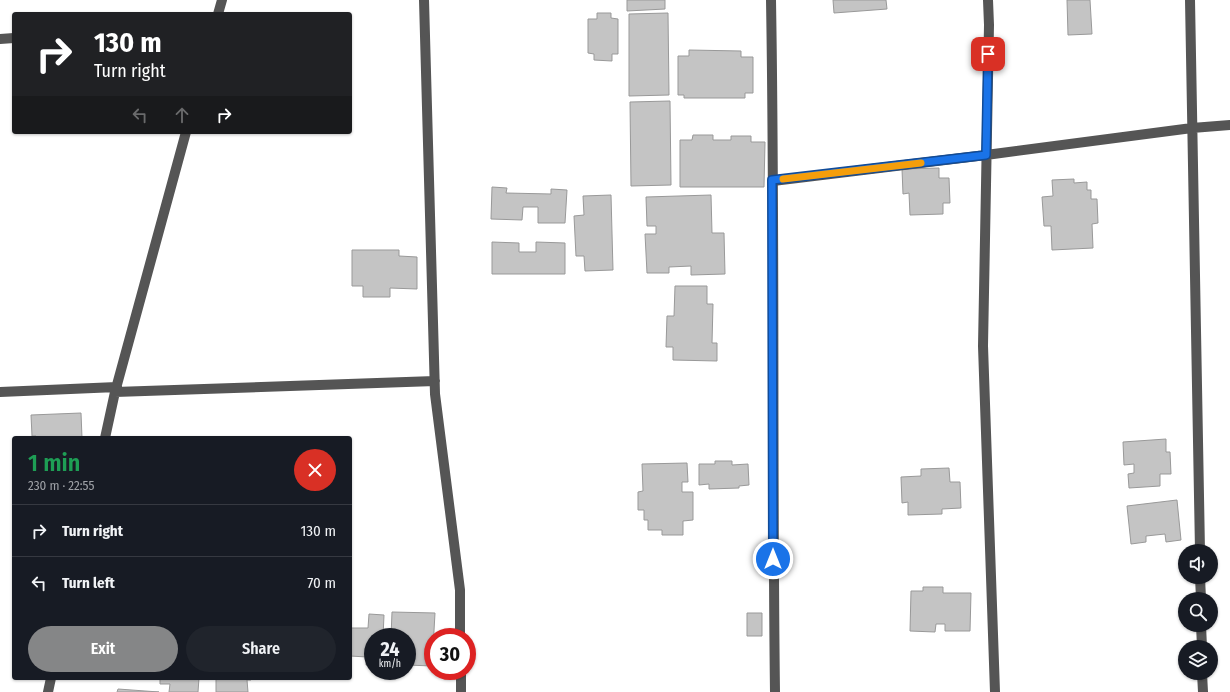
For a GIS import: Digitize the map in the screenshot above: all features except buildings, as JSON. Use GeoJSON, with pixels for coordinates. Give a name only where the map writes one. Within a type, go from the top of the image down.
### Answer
{"type":"FeatureCollection","features":[{"type":"Feature","properties":{"kind":"street"},"geometry":{"type":"LineString","coordinates":[[219,12],[222,0]]}},
{"type":"Feature","properties":{"kind":"street"},"geometry":{"type":"LineString","coordinates":[[424,0],[435,394],[460,590],[460,628]]}},
{"type":"Feature","properties":{"kind":"street"},"geometry":{"type":"LineString","coordinates":[[771,0],[773,559],[775,692]]}},
{"type":"Feature","properties":{"kind":"street"},"geometry":{"type":"LineString","coordinates":[[988,0],[989,25],[982,346],[995,692]]}},
{"type":"Feature","properties":{"kind":"street"},"geometry":{"type":"LineString","coordinates":[[1190,0],[1200,544]]}},
{"type":"Feature","properties":{"kind":"street"},"geometry":{"type":"LineString","coordinates":[[0,39],[12,38]]}},
{"type":"Feature","properties":{"kind":"street"},"geometry":{"type":"LineString","coordinates":[[772,180],[986,155],[1192,128],[1230,125]]}},
{"type":"Feature","properties":{"kind":"street"},"geometry":{"type":"LineString","coordinates":[[105,436],[116,390],[185,134]]}},
{"type":"Feature","properties":{"kind":"street"},"geometry":{"type":"LineString","coordinates":[[0,392],[435,381]]}},
{"type":"Feature","properties":{"kind":"street"},"geometry":{"type":"LineString","coordinates":[[48,692],[51,680]]}},
{"type":"Feature","properties":{"kind":"street"},"geometry":{"type":"LineString","coordinates":[[461,680],[461,692]]}},
{"type":"Feature","properties":{"kind":"street"},"geometry":{"type":"LineString","coordinates":[[1202,680],[1202,692]]}},
{"type":"Feature","properties":{"kind":"slow traffic"},"geometry":{"type":"LineString","coordinates":[[783,179],[921,163]]}},
{"type":"Feature","properties":{"kind":"route"},"geometry":{"type":"LineString","coordinates":[[773,559],[772,180],[986,155],[988,54]]}}]}
